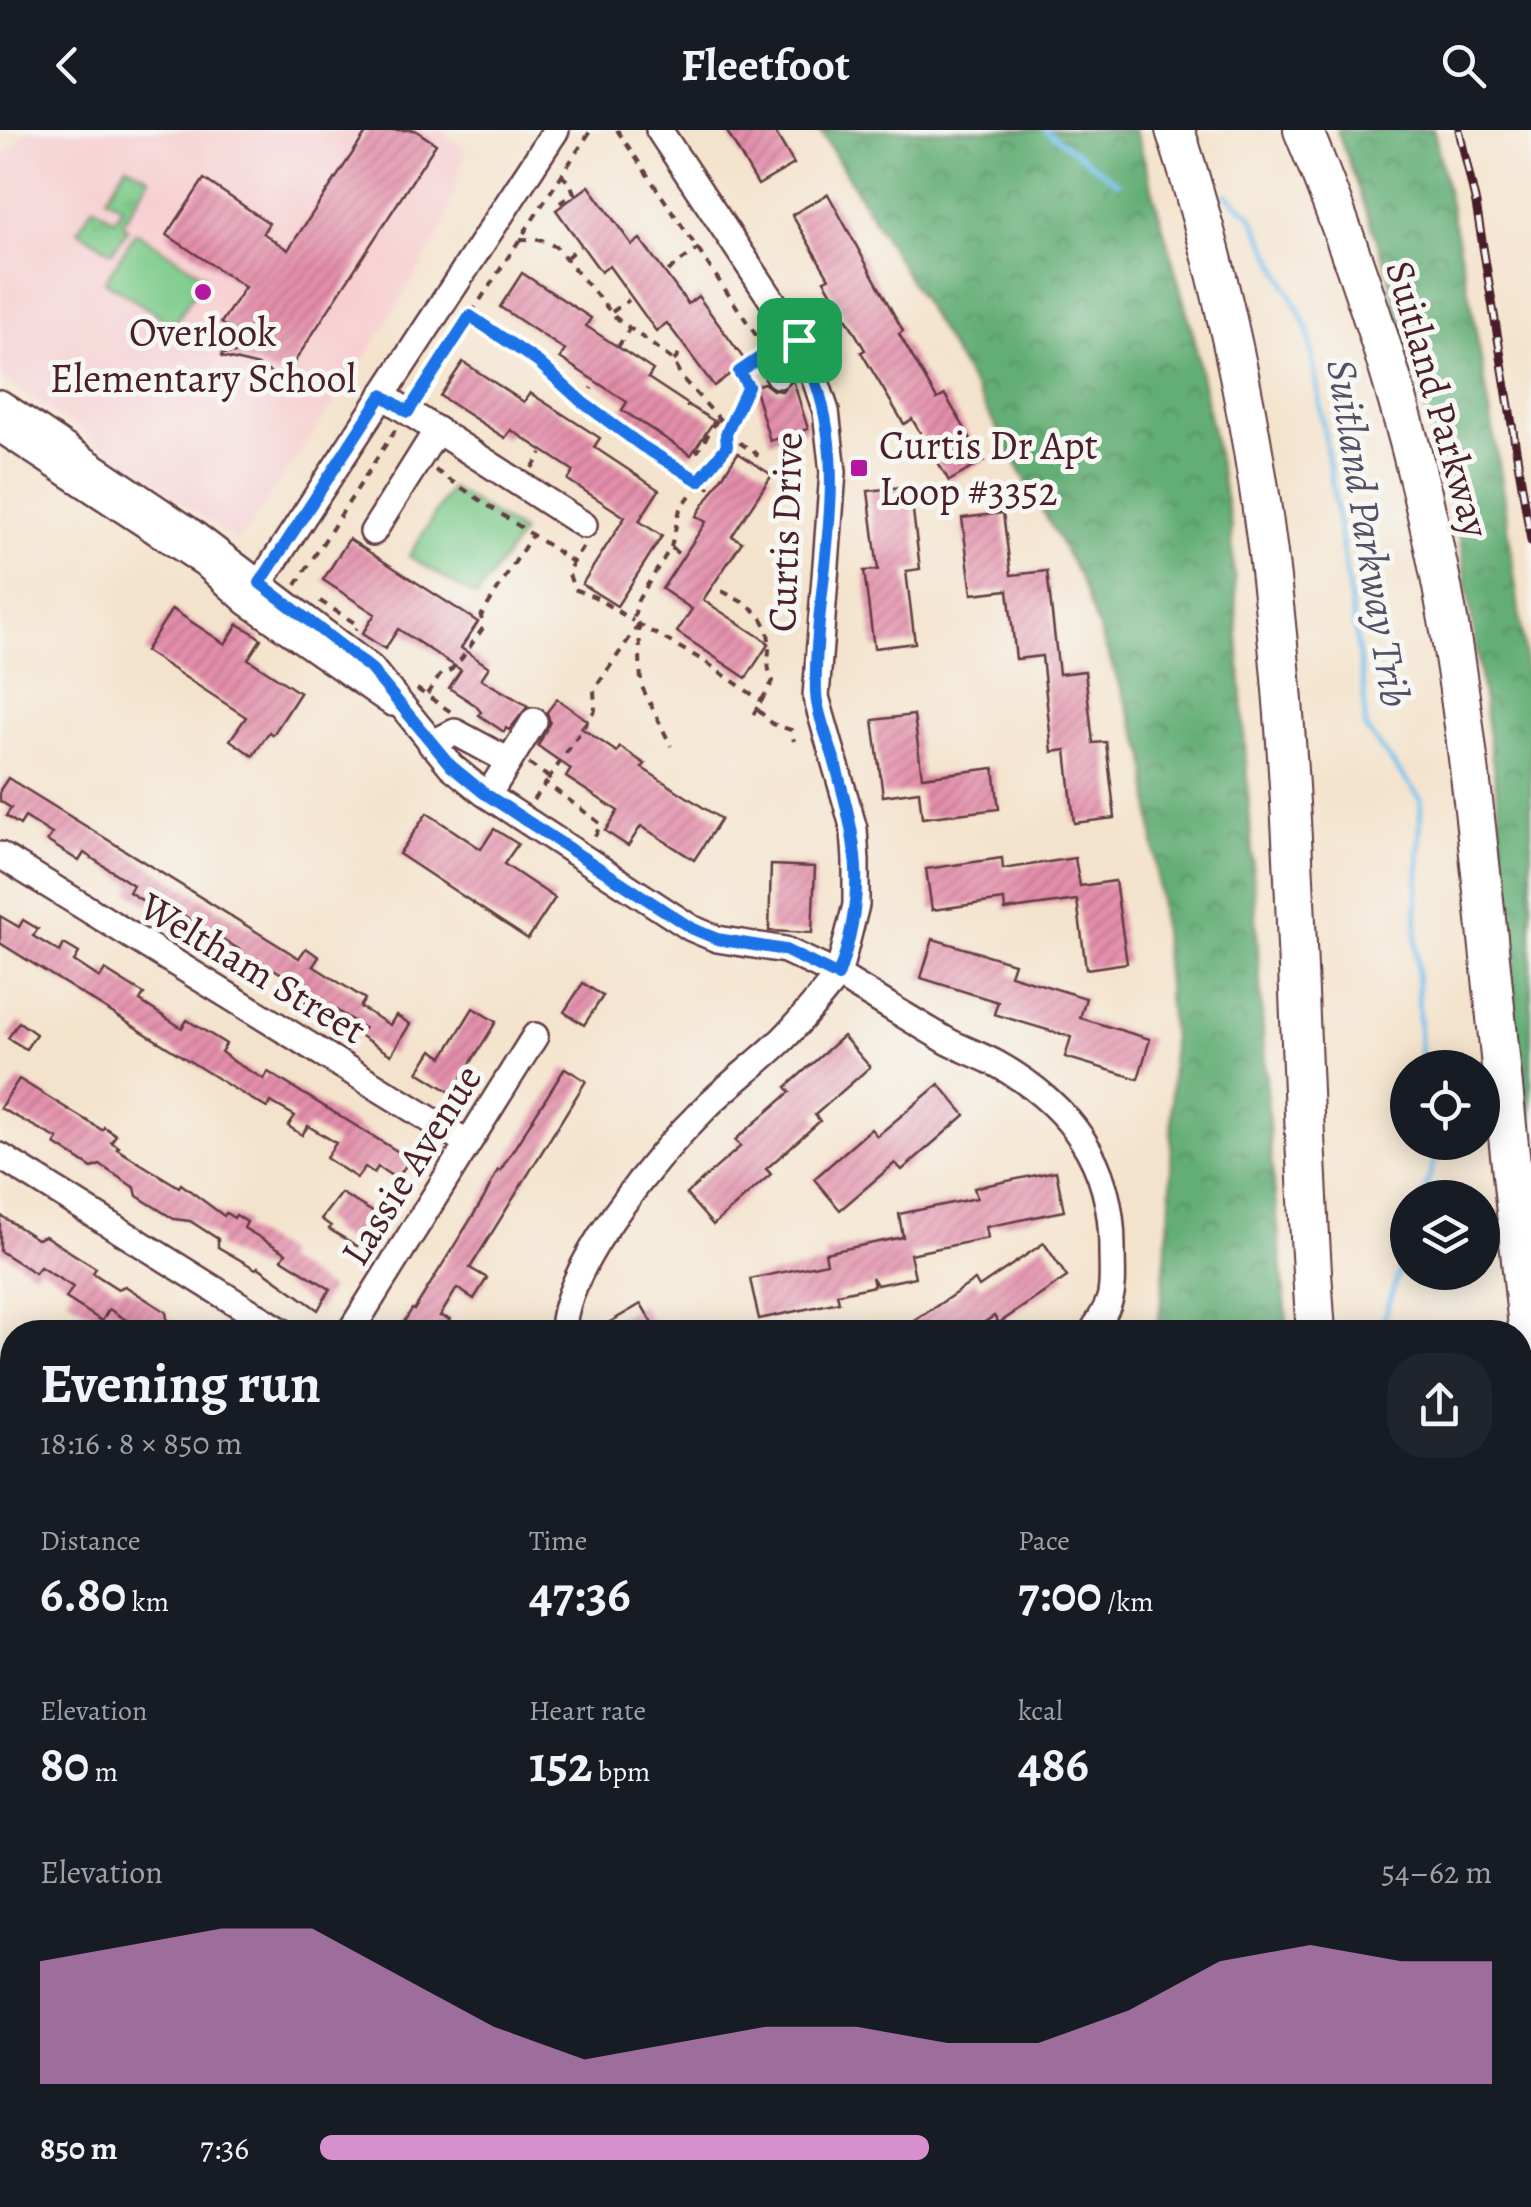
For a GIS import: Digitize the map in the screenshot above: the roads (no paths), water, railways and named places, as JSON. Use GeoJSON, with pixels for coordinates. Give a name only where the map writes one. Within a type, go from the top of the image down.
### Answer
{"type":"FeatureCollection","features":[{"type":"Feature","properties":{"kind":"highway"},"geometry":{"type":"LineString","coordinates":[[1175,130],[1205,230],[1234,353],[1256,465],[1273,592],[1315,1320]]}},
{"type":"Feature","properties":{"kind":"highway","name":"Suitland Parkway"},"geometry":{"type":"LineString","coordinates":[[1303,130],[1345,237],[1390,373],[1446,608],[1470,766],[1527,1320]]}},
{"type":"Feature","properties":{"kind":"street"},"geometry":{"type":"LineString","coordinates":[[272,580],[382,395],[556,130]]}},
{"type":"Feature","properties":{"kind":"street","name":"Curtis Drive"},"geometry":{"type":"LineString","coordinates":[[565,1320],[578,1276],[622,1205],[705,1108],[782,1039],[838,976],[856,905],[854,829],[816,697],[832,472],[826,411],[805,350],[659,130]]}},
{"type":"Feature","properties":{"kind":"street"},"geometry":{"type":"LineString","coordinates":[[775,364],[799,340]]}},
{"type":"Feature","properties":{"kind":"street"},"geometry":{"type":"LineString","coordinates":[[382,395],[584,525]]}},
{"type":"Feature","properties":{"kind":"street"},"geometry":{"type":"LineString","coordinates":[[0,403],[189,530],[272,580],[370,668],[451,766],[488,796],[691,928],[717,939],[785,950],[1011,1073],[1052,1101],[1082,1137],[1104,1181],[1112,1230],[1112,1304],[1101,1320]]}},
{"type":"Feature","properties":{"kind":"street"},"geometry":{"type":"LineString","coordinates":[[0,428],[204,563],[260,612],[408,714]]}},
{"type":"Feature","properties":{"kind":"street"},"geometry":{"type":"LineString","coordinates":[[373,532],[437,430]]}},
{"type":"Feature","properties":{"kind":"street"},"geometry":{"type":"LineString","coordinates":[[488,796],[534,721]]}},
{"type":"Feature","properties":{"kind":"street"},"geometry":{"type":"LineString","coordinates":[[432,744],[455,732],[511,758]]}},
{"type":"Feature","properties":{"kind":"street","name":"Weltham Street"},"geometry":{"type":"LineString","coordinates":[[0,854],[468,1144]]}},
{"type":"Feature","properties":{"kind":"street","name":"Lassie Avenue"},"geometry":{"type":"LineString","coordinates":[[358,1320],[535,1036]]}},
{"type":"Feature","properties":{"kind":"street"},"geometry":{"type":"LineString","coordinates":[[0,1156],[265,1320]]}},
{"type":"Feature","properties":{"kind":"waterway","name":"Suitland Parkway Trib"},"geometry":{"type":"LineString","coordinates":[[1045,130],[1118,183]]}},
{"type":"Feature","properties":{"kind":"waterway","name":"Suitland Parkway Trib"},"geometry":{"type":"LineString","coordinates":[[1226,194],[1252,216],[1308,329],[1364,688],[1365,728],[1421,799],[1416,942],[1420,1050]]}},
{"type":"Feature","properties":{"kind":"waterway","name":"Suitland Parkway Trib"},"geometry":{"type":"LineString","coordinates":[[1428,1180],[1434,1160]]}},
{"type":"Feature","properties":{"kind":"waterway","name":"Suitland Parkway Trib"},"geometry":{"type":"LineString","coordinates":[[1383,1320],[1393,1290]]}},
{"type":"Feature","properties":{"kind":"railway"},"geometry":{"type":"LineString","coordinates":[[1459,130],[1476,204],[1531,541]]}},
{"type":"Feature","properties":{"kind":"place","name":"Overlook Elementary School"},"geometry":{"type":"Point","coordinates":[203,292]}},
{"type":"Feature","properties":{"kind":"place","name":"Curtis Dr Apt Loop #3352"},"geometry":{"type":"Point","coordinates":[859,468]}}]}
